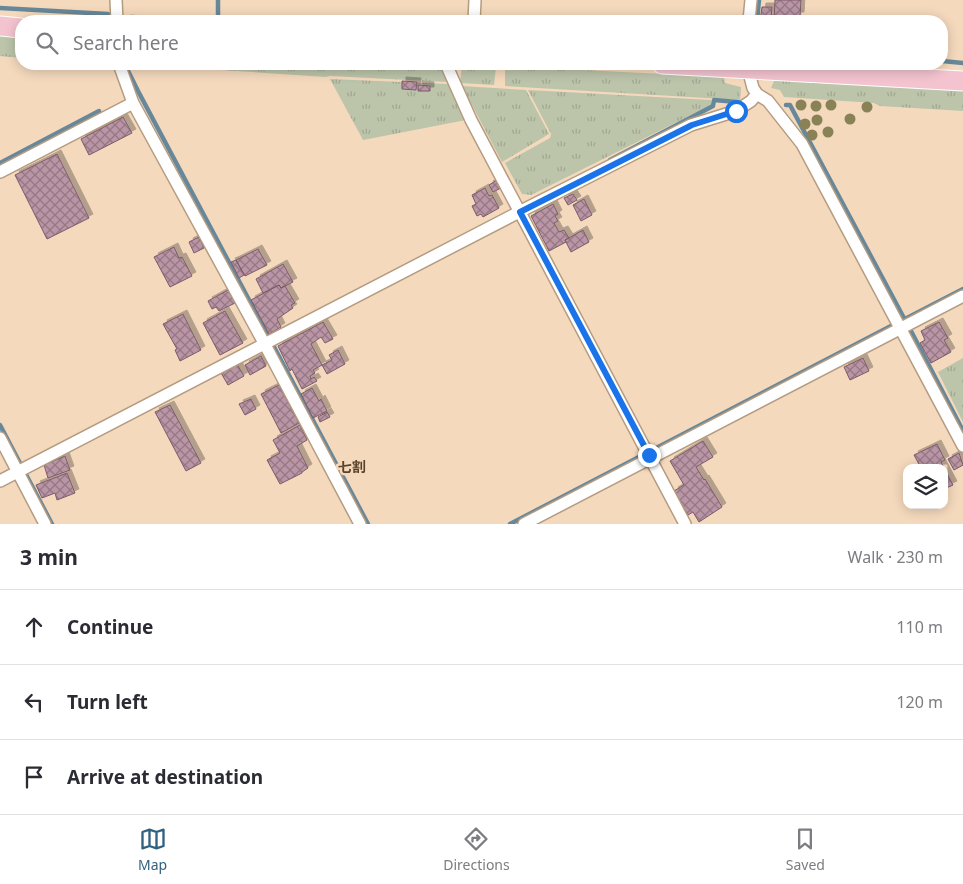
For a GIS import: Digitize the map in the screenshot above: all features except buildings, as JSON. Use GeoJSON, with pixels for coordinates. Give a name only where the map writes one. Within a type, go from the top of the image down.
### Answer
{"type":"FeatureCollection","features":[{"type":"Feature","properties":{"kind":"main road"},"geometry":{"type":"LineString","coordinates":[[0,26],[15,27]]}},
{"type":"Feature","properties":{"kind":"main road"},"geometry":{"type":"LineString","coordinates":[[805,70],[963,81]]}},
{"type":"Feature","properties":{"kind":"street"},"geometry":{"type":"LineString","coordinates":[[116,0],[117,15]]}},
{"type":"Feature","properties":{"kind":"street"},"geometry":{"type":"LineString","coordinates":[[474,15],[475,0]]}},
{"type":"Feature","properties":{"kind":"street"},"geometry":{"type":"LineString","coordinates":[[750,15],[751,0]]}},
{"type":"Feature","properties":{"kind":"street"},"geometry":{"type":"LineString","coordinates":[[121,70],[133,103],[266,341],[360,524]]}},
{"type":"Feature","properties":{"kind":"street"},"geometry":{"type":"LineString","coordinates":[[449,70],[471,120],[522,210],[685,524]]}},
{"type":"Feature","properties":{"kind":"street"},"geometry":{"type":"LineString","coordinates":[[748,70],[750,81],[758,94],[768,101],[802,144],[963,446]]}},
{"type":"Feature","properties":{"kind":"street"},"geometry":{"type":"LineString","coordinates":[[0,481],[19,469],[522,210],[692,125],[736,111],[758,94]]}},
{"type":"Feature","properties":{"kind":"street"},"geometry":{"type":"LineString","coordinates":[[0,172],[133,103]]}},
{"type":"Feature","properties":{"kind":"street"},"geometry":{"type":"LineString","coordinates":[[524,524],[649,455],[963,296]]}},
{"type":"Feature","properties":{"kind":"street"},"geometry":{"type":"LineString","coordinates":[[0,438],[19,469],[46,524]]}},
{"type":"Feature","properties":{"kind":"green space"},"geometry":{"type":"Polygon","coordinates":[[[0,35],[15,36],[15,57],[0,56],[0,35]]]}},
{"type":"Feature","properties":{"kind":"green space"},"geometry":{"type":"Polygon","coordinates":[[[220,70],[441,70],[448,82],[330,76],[220,70]]]}},
{"type":"Feature","properties":{"kind":"green space"},"geometry":{"type":"Polygon","coordinates":[[[461,70],[496,70],[494,85],[460,83],[461,70]]]}},
{"type":"Feature","properties":{"kind":"green space"},"geometry":{"type":"Polygon","coordinates":[[[505,70],[585,70],[724,77],[725,83],[741,87],[740,100],[505,86],[505,70]]]}},
{"type":"Feature","properties":{"kind":"green space"},"geometry":{"type":"Polygon","coordinates":[[[330,79],[448,84],[466,120],[363,140],[330,79]]]}},
{"type":"Feature","properties":{"kind":"green space"},"geometry":{"type":"Polygon","coordinates":[[[775,79],[963,90],[963,111],[784,97],[780,90],[771,88],[775,79]]]}},
{"type":"Feature","properties":{"kind":"green space"},"geometry":{"type":"Polygon","coordinates":[[[462,86],[526,90],[549,134],[502,162],[462,86]]]}},
{"type":"Feature","properties":{"kind":"green space"},"geometry":{"type":"Polygon","coordinates":[[[528,90],[711,100],[711,105],[531,195],[522,194],[505,163],[550,138],[551,134],[528,90]]]}},
{"type":"Feature","properties":{"kind":"green space"},"geometry":{"type":"Polygon","coordinates":[[[963,358],[963,422],[938,372],[963,358]]]}},
{"type":"Feature","properties":{"kind":"waterway"},"geometry":{"type":"LineString","coordinates":[[218,0],[218,15]]}},
{"type":"Feature","properties":{"kind":"waterway"},"geometry":{"type":"LineString","coordinates":[[758,15],[759,0]]}},
{"type":"Feature","properties":{"kind":"waterway"},"geometry":{"type":"LineString","coordinates":[[0,8],[108,14]]}},
{"type":"Feature","properties":{"kind":"waterway"},"geometry":{"type":"LineString","coordinates":[[948,62],[963,63]]}},
{"type":"Feature","properties":{"kind":"waterway"},"geometry":{"type":"LineString","coordinates":[[128,70],[368,524]]}},
{"type":"Feature","properties":{"kind":"waterway"},"geometry":{"type":"LineString","coordinates":[[610,160],[713,106],[714,100],[737,102]]}},
{"type":"Feature","properties":{"kind":"waterway"},"geometry":{"type":"LineString","coordinates":[[786,105],[790,105],[905,320]]}},
{"type":"Feature","properties":{"kind":"waterway"},"geometry":{"type":"LineString","coordinates":[[0,163],[99,111]]}},
{"type":"Feature","properties":{"kind":"waterway"},"geometry":{"type":"LineString","coordinates":[[903,320],[963,289]]}},
{"type":"Feature","properties":{"kind":"waterway"},"geometry":{"type":"LineString","coordinates":[[510,524],[891,326]]}},
{"type":"Feature","properties":{"kind":"waterway"},"geometry":{"type":"LineString","coordinates":[[911,331],[963,431]]}},
{"type":"Feature","properties":{"kind":"waterway"},"geometry":{"type":"LineString","coordinates":[[0,425],[52,524]]}},
{"type":"Feature","properties":{"kind":"district","name":"七割"},"geometry":{"type":"Point","coordinates":[352,467]}},
{"type":"Feature","properties":{"kind":"route"},"geometry":{"type":"LineString","coordinates":[[649,455],[520,212],[692,125],[736,111]]}}]}
